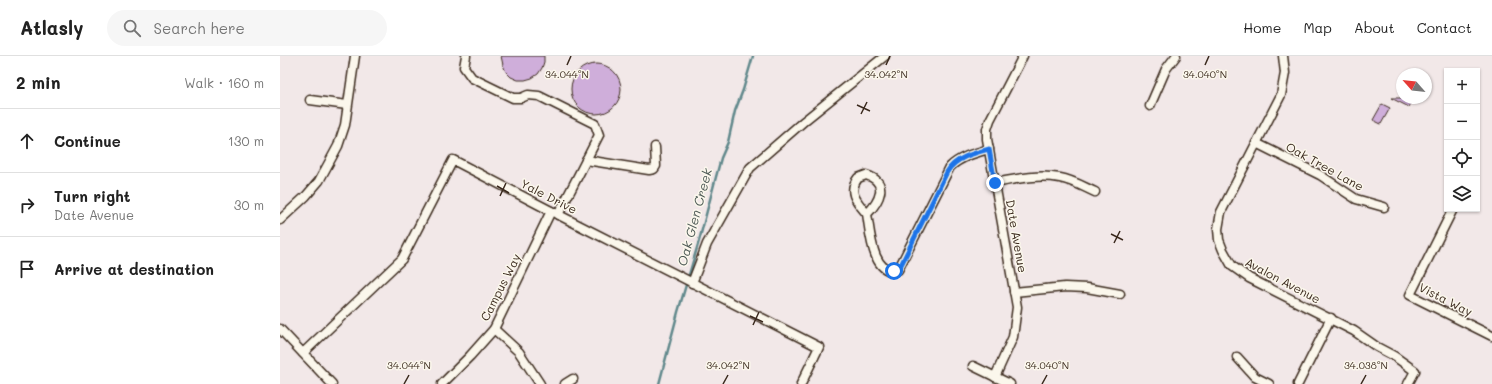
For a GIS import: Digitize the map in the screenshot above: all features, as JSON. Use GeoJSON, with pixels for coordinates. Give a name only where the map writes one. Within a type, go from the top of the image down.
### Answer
{"type":"FeatureCollection","features":[{"type":"Feature","properties":{"kind":"street"},"geometry":{"type":"LineString","coordinates":[[280,220],[306,196],[319,181],[338,146],[345,125],[355,56]]}},
{"type":"Feature","properties":{"kind":"street","name":"Campus Way"},"geometry":{"type":"LineString","coordinates":[[442,384],[470,356],[494,328],[554,213],[586,160],[599,135],[595,124],[539,96],[528,95],[521,98],[513,98],[472,78],[464,67],[466,56]]}},
{"type":"Feature","properties":{"kind":"street"},"geometry":{"type":"LineString","coordinates":[[692,283],[707,244],[750,168],[804,121],[885,56]]}},
{"type":"Feature","properties":{"kind":"street","name":"Date Avenue"},"geometry":{"type":"LineString","coordinates":[[995,377],[1013,337],[1017,307],[989,149],[987,129],[990,120],[1023,56]]}},
{"type":"Feature","properties":{"kind":"street"},"geometry":{"type":"LineString","coordinates":[[1150,106],[1166,69],[1176,56]]}},
{"type":"Feature","properties":{"kind":"street","name":"Avalon Avenue"},"geometry":{"type":"LineString","coordinates":[[1283,56],[1285,73],[1281,95],[1221,212],[1218,229],[1223,250],[1232,266],[1249,278],[1331,318],[1394,356],[1415,371],[1408,384]]}},
{"type":"Feature","properties":{"kind":"street"},"geometry":{"type":"LineString","coordinates":[[310,100],[347,105]]}},
{"type":"Feature","properties":{"kind":"street","name":"Oak Tree Lane"},"geometry":{"type":"LineString","coordinates":[[1256,143],[1320,175],[1356,199],[1384,207]]}},
{"type":"Feature","properties":{"kind":"street"},"geometry":{"type":"LineString","coordinates":[[586,160],[649,170],[654,169],[656,166],[655,147]]}},
{"type":"Feature","properties":{"kind":"street"},"geometry":{"type":"LineString","coordinates":[[867,214],[877,203],[881,191],[877,180],[866,175],[858,178],[852,191],[856,202],[867,214],[874,253],[877,260],[881,266],[894,271],[898,270],[950,167],[956,162],[989,149]]}},
{"type":"Feature","properties":{"kind":"street","name":"Yale Drive"},"geometry":{"type":"LineString","coordinates":[[303,353],[402,259],[453,160],[554,213],[819,347],[800,384]]}},
{"type":"Feature","properties":{"kind":"street"},"geometry":{"type":"LineString","coordinates":[[995,183],[1033,176],[1046,176],[1061,178],[1095,192]]}},
{"type":"Feature","properties":{"kind":"street","name":"Vista Way"},"geometry":{"type":"LineString","coordinates":[[1452,212],[1410,295],[1492,336]]}},
{"type":"Feature","properties":{"kind":"street"},"geometry":{"type":"LineString","coordinates":[[1014,292],[1065,287],[1087,288],[1120,294]]}},
{"type":"Feature","properties":{"kind":"street"},"geometry":{"type":"LineString","coordinates":[[1298,384],[1331,318]]}},
{"type":"Feature","properties":{"kind":"street"},"geometry":{"type":"LineString","coordinates":[[494,328],[519,352],[540,384]]}},
{"type":"Feature","properties":{"kind":"street"},"geometry":{"type":"LineString","coordinates":[[280,329],[332,384]]}},
{"type":"Feature","properties":{"kind":"street"},"geometry":{"type":"LineString","coordinates":[[1237,357],[1255,377],[1269,384]]}},
{"type":"Feature","properties":{"kind":"street"},"geometry":{"type":"LineString","coordinates":[[973,366],[1008,384]]}},
{"type":"Feature","properties":{"kind":"street"},"geometry":{"type":"LineString","coordinates":[[565,384],[573,379]]}},
{"type":"Feature","properties":{"kind":"building"},"geometry":{"type":"Polygon","coordinates":[[[501,56],[544,56],[544,62],[538,74],[532,78],[518,80],[511,77],[506,72],[501,56]]]}},
{"type":"Feature","properties":{"kind":"building"},"geometry":{"type":"Polygon","coordinates":[[[591,64],[601,64],[614,71],[621,84],[621,94],[614,107],[601,114],[591,114],[582,110],[575,103],[571,94],[571,84],[575,75],[582,68],[591,64]]]}},
{"type":"Feature","properties":{"kind":"building"},"geometry":{"type":"Polygon","coordinates":[[[1382,104],[1390,108],[1381,124],[1373,120],[1382,104]]]}},
{"type":"Feature","properties":{"kind":"building"},"geometry":{"type":"Polygon","coordinates":[[[1403,104],[1411,104],[1409,107],[1403,104]]]}},
{"type":"Feature","properties":{"kind":"waterway","name":"Oak Glen Creek"},"geometry":{"type":"LineString","coordinates":[[659,384],[721,158],[728,142],[735,111],[753,56]]}},
{"type":"Feature","properties":{"kind":"route"},"geometry":{"type":"LineString","coordinates":[[894,271],[898,270],[900,267],[947,172],[953,164],[976,153],[989,149],[995,183]]}}]}
